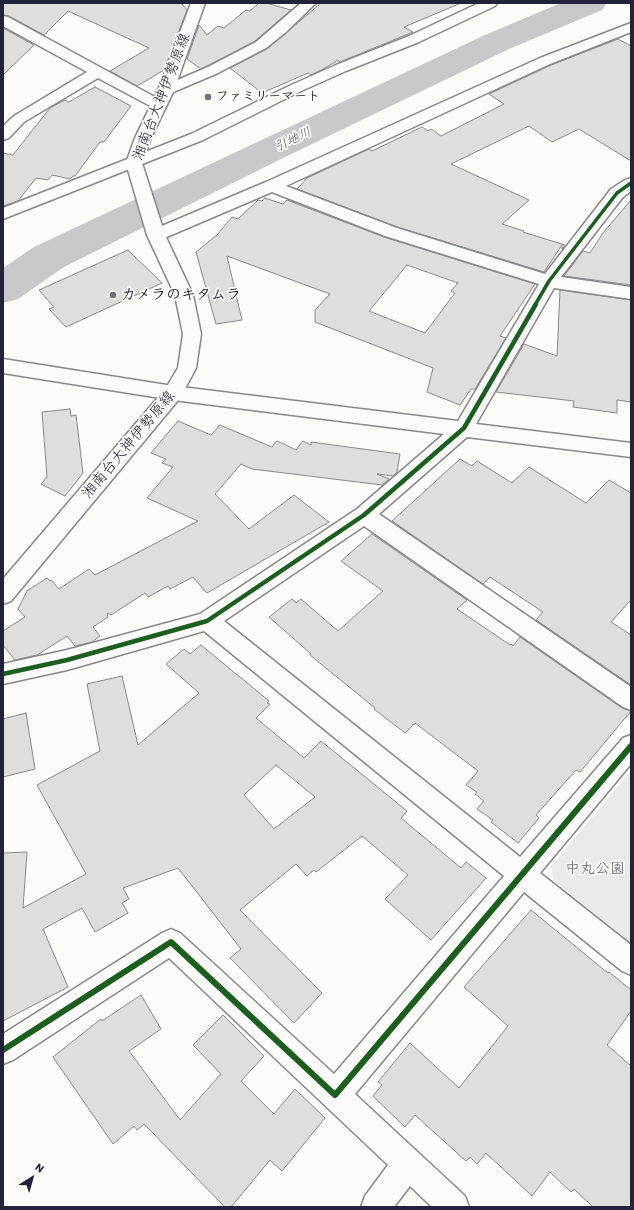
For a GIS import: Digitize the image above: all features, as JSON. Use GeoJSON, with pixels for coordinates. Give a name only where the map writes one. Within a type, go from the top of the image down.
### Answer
{"type":"FeatureCollection","features":[{"type":"Feature","properties":{"kind":"street","name":"湘南台大神伊勢原線"},"geometry":{"type":"LineString","coordinates":[[3,595],[173,393],[187,368],[192,334],[184,295],[164,257],[135,168],[143,138],[166,90],[198,3]]}},
{"type":"Feature","properties":{"kind":"street"},"geometry":{"type":"LineString","coordinates":[[166,90],[213,70],[261,45],[280,30],[309,3]]}},
{"type":"Feature","properties":{"kind":"street"},"geometry":{"type":"LineString","coordinates":[[3,214],[135,168],[294,89],[341,68],[414,39],[490,3]]}},
{"type":"Feature","properties":{"kind":"street"},"geometry":{"type":"LineString","coordinates":[[3,20],[159,105]]}},
{"type":"Feature","properties":{"kind":"street"},"geometry":{"type":"LineString","coordinates":[[155,232],[272,186],[545,61],[631,27]]}},
{"type":"Feature","properties":{"kind":"street"},"geometry":{"type":"LineString","coordinates":[[3,135],[20,119],[98,72]]}},
{"type":"Feature","properties":{"kind":"street"},"geometry":{"type":"LineString","coordinates":[[3,674],[67,660],[207,621],[364,515],[464,428],[548,281],[617,193],[631,183]]}},
{"type":"Feature","properties":{"kind":"street"},"geometry":{"type":"LineString","coordinates":[[272,186],[391,232],[548,281],[631,293]]}},
{"type":"Feature","properties":{"kind":"street"},"geometry":{"type":"LineString","coordinates":[[3,366],[173,393],[464,428],[631,450]]}},
{"type":"Feature","properties":{"kind":"street"},"geometry":{"type":"LineString","coordinates":[[364,515],[631,700]]}},
{"type":"Feature","properties":{"kind":"street"},"geometry":{"type":"LineString","coordinates":[[207,621],[631,962]]}},
{"type":"Feature","properties":{"kind":"street"},"geometry":{"type":"LineString","coordinates":[[335,1095],[631,746]]}},
{"type":"Feature","properties":{"kind":"street"},"geometry":{"type":"LineString","coordinates":[[3,1050],[171,942],[454,1207]]}},
{"type":"Feature","properties":{"kind":"street"},"geometry":{"type":"LineString","coordinates":[[376,1207],[408,1163]]}},
{"type":"Feature","properties":{"kind":"green space","name":"中丸公園"},"geometry":{"type":"Polygon","coordinates":[[[631,771],[631,943],[554,881],[551,866],[631,771]]]}},
{"type":"Feature","properties":{"kind":"building"},"geometry":{"type":"Polygon","coordinates":[[[3,3],[181,3],[187,10],[164,70],[137,86],[110,71],[149,48],[68,11],[44,35],[9,16],[3,15],[3,3]]]}},
{"type":"Feature","properties":{"kind":"building"},"geometry":{"type":"Polygon","coordinates":[[[259,3],[266,3],[291,10],[255,41],[201,69],[187,59],[199,25],[207,35],[218,26],[224,28],[246,10],[250,11],[259,3]]]}},
{"type":"Feature","properties":{"kind":"building"},"geometry":{"type":"Polygon","coordinates":[[[321,3],[461,3],[404,27],[413,32],[340,62],[338,60],[311,75],[308,73],[262,93],[230,68],[267,49],[321,3]]]}},
{"type":"Feature","properties":{"kind":"building"},"geometry":{"type":"Polygon","coordinates":[[[3,28],[34,45],[3,75],[3,28]]]}},
{"type":"Feature","properties":{"kind":"building"},"geometry":{"type":"Polygon","coordinates":[[[618,39],[631,46],[631,161],[579,129],[552,142],[529,126],[451,164],[529,200],[502,224],[565,245],[562,249],[562,245],[544,272],[397,227],[297,189],[307,178],[369,149],[372,151],[422,127],[428,131],[431,129],[441,136],[504,104],[489,94],[551,65],[618,39]]]}},
{"type":"Feature","properties":{"kind":"building"},"geometry":{"type":"Polygon","coordinates":[[[95,87],[131,106],[104,142],[100,142],[75,176],[70,179],[52,175],[48,180],[36,178],[18,201],[3,206],[3,153],[13,155],[50,108],[65,100],[69,102],[95,87]]]}},
{"type":"Feature","properties":{"kind":"building"},"geometry":{"type":"Polygon","coordinates":[[[265,198],[283,204],[287,200],[384,237],[535,284],[500,336],[506,338],[475,389],[471,389],[460,405],[427,392],[433,368],[315,322],[315,310],[330,294],[227,256],[242,320],[216,324],[196,252],[217,235],[232,217],[238,219],[258,200],[262,201],[265,198]],[[407,265],[369,311],[425,333],[455,293],[451,291],[458,283],[407,265]]]}},
{"type":"Feature","properties":{"kind":"building"},"geometry":{"type":"Polygon","coordinates":[[[631,200],[631,285],[564,276],[583,251],[590,253],[603,233],[631,200]]]}},
{"type":"Feature","properties":{"kind":"building"},"geometry":{"type":"Polygon","coordinates":[[[128,250],[162,283],[66,327],[49,309],[54,307],[39,290],[128,250]]]}},
{"type":"Feature","properties":{"kind":"building"},"geometry":{"type":"Polygon","coordinates":[[[560,290],[631,300],[631,402],[617,400],[617,413],[573,407],[574,401],[496,392],[524,344],[557,356],[560,290]]]}},
{"type":"Feature","properties":{"kind":"building"},"geometry":{"type":"Polygon","coordinates":[[[70,409],[71,416],[76,415],[83,473],[65,496],[41,484],[47,477],[42,412],[70,409]]]}},
{"type":"Feature","properties":{"kind":"building"},"geometry":{"type":"Polygon","coordinates":[[[178,421],[211,435],[220,425],[272,447],[277,441],[296,450],[303,441],[311,445],[311,442],[400,454],[397,472],[393,476],[377,474],[389,479],[382,485],[252,469],[241,464],[215,494],[249,529],[294,495],[329,522],[207,593],[193,577],[170,589],[168,586],[148,597],[145,593],[111,615],[107,613],[108,617],[93,627],[100,636],[92,642],[75,646],[67,636],[37,655],[15,660],[3,645],[3,631],[25,617],[18,609],[27,591],[47,578],[50,581],[51,580],[59,589],[89,569],[95,575],[198,521],[147,498],[173,467],[162,463],[166,459],[151,453],[178,421]]]}},
{"type":"Feature","properties":{"kind":"building"},"geometry":{"type":"Polygon","coordinates":[[[460,459],[472,466],[477,461],[512,483],[529,467],[586,503],[609,480],[631,493],[631,600],[611,622],[631,635],[631,685],[536,620],[543,612],[490,577],[483,584],[392,521],[460,459]]]}},
{"type":"Feature","properties":{"kind":"building"},"geometry":{"type":"Polygon","coordinates":[[[372,534],[467,600],[457,609],[510,645],[511,644],[513,646],[520,637],[622,708],[631,711],[580,772],[576,770],[536,815],[539,818],[518,843],[491,822],[493,820],[477,809],[484,801],[475,794],[477,792],[466,785],[478,771],[415,723],[405,733],[310,655],[311,654],[269,617],[292,599],[296,603],[301,599],[338,631],[383,591],[341,561],[372,534]]]}},
{"type":"Feature","properties":{"kind":"building"},"geometry":{"type":"Polygon","coordinates":[[[201,645],[269,701],[267,703],[270,704],[256,718],[304,758],[321,741],[407,811],[401,818],[461,868],[466,862],[486,878],[431,940],[385,899],[408,875],[362,836],[316,872],[314,870],[307,876],[296,864],[240,910],[322,993],[294,1023],[230,958],[241,949],[178,868],[123,888],[129,899],[122,903],[128,913],[95,932],[82,908],[43,929],[68,987],[3,1021],[3,853],[27,852],[23,908],[86,874],[37,785],[100,751],[87,684],[122,676],[138,745],[199,693],[166,664],[184,649],[190,654],[201,645]],[[276,765],[244,795],[274,829],[315,797],[276,765]]]}},
{"type":"Feature","properties":{"kind":"building"},"geometry":{"type":"Polygon","coordinates":[[[26,713],[35,769],[3,777],[3,719],[26,713]]]}},
{"type":"Feature","properties":{"kind":"building"},"geometry":{"type":"Polygon","coordinates":[[[531,910],[631,990],[631,1011],[607,1045],[631,1066],[631,1207],[593,1207],[574,1189],[571,1192],[550,1172],[532,1196],[486,1153],[477,1164],[470,1157],[466,1161],[415,1115],[405,1127],[373,1096],[382,1085],[378,1082],[410,1043],[459,1088],[508,1026],[464,987],[531,910]]]}},
{"type":"Feature","properties":{"kind":"building"},"geometry":{"type":"Polygon","coordinates":[[[141,995],[161,1029],[129,1051],[180,1120],[221,1074],[193,1045],[223,1015],[264,1056],[241,1081],[274,1114],[295,1089],[325,1118],[282,1171],[270,1160],[231,1207],[225,1207],[144,1124],[137,1130],[134,1126],[113,1144],[53,1057],[101,1019],[102,1021],[141,995]]]}},
{"type":"Feature","properties":{"kind":"waterway","name":"引地川"},"geometry":{"type":"LineString","coordinates":[[3,289],[49,257],[265,152],[497,42],[590,3]]}},
{"type":"Feature","properties":{"kind":"cycle path"},"geometry":{"type":"LineString","coordinates":[[3,674],[67,660],[207,621],[364,515],[464,428],[549,281],[617,193],[631,183]]}},
{"type":"Feature","properties":{"kind":"cycle path"},"geometry":{"type":"LineString","coordinates":[[3,1050],[171,942],[335,1095],[631,746]]}},
{"type":"Feature","properties":{"kind":"place","name":"ファミリーマート"},"geometry":{"type":"Point","coordinates":[208,97]}},
{"type":"Feature","properties":{"kind":"place","name":"カメラのキタムラ"},"geometry":{"type":"Point","coordinates":[113,295]}}]}
